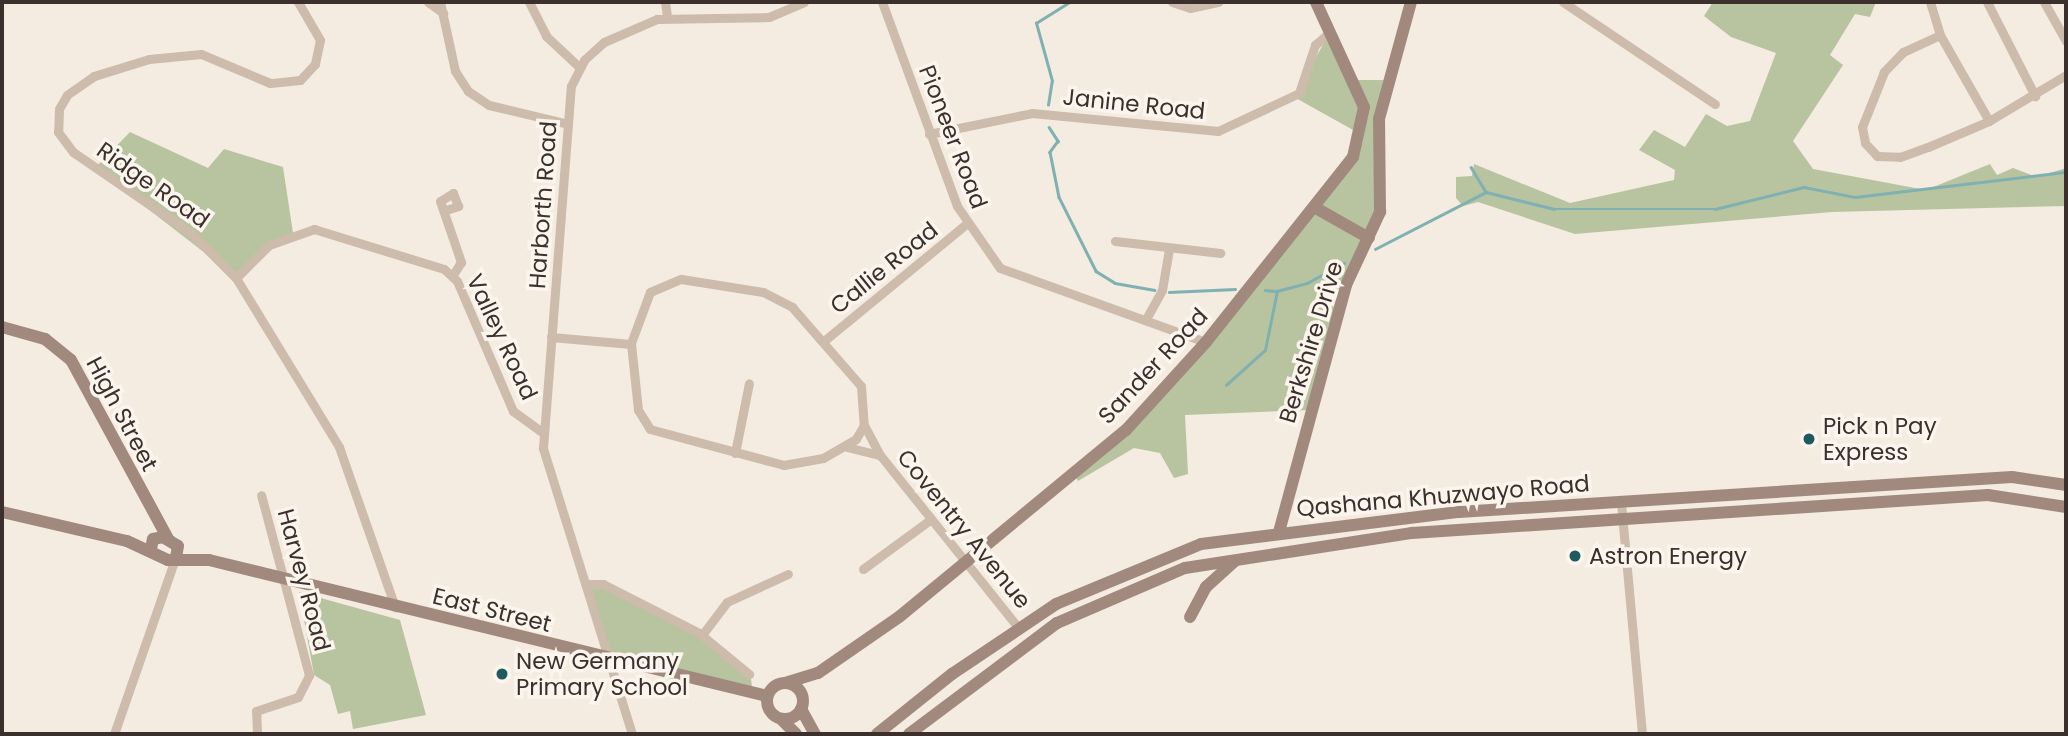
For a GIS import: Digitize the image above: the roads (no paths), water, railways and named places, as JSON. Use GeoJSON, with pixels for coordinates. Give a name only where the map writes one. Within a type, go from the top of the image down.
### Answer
{"type":"FeatureCollection","features":[{"type":"Feature","properties":{"kind":"main road","name":"Sander Road"},"geometry":{"type":"LineString","coordinates":[[785,682],[818,673],[967,563],[1143,414],[1206,342],[1314,207],[1353,157],[1365,122],[1360,95],[1316,2]]}},
{"type":"Feature","properties":{"kind":"main road","name":"Berkshire Drive"},"geometry":{"type":"LineString","coordinates":[[1279,532],[1346,285],[1369,238],[1383,190],[1381,108],[1410,2]]}},
{"type":"Feature","properties":{"kind":"main road"},"geometry":{"type":"LineString","coordinates":[[1314,207],[1369,238]]}},
{"type":"Feature","properties":{"kind":"main road","name":"High Street"},"geometry":{"type":"LineString","coordinates":[[2,327],[45,340],[71,360],[153,520],[164,548]]}},
{"type":"Feature","properties":{"kind":"main road","name":"Qashana Khuzwayo Road"},"geometry":{"type":"LineString","coordinates":[[877,734],[1018,627],[1096,585],[1182,549],[1279,532],[1621,503],[2012,477],[2066,485]]}},
{"type":"Feature","properties":{"kind":"main road","name":"Qashana Khuzwayo Road"},"geometry":{"type":"LineString","coordinates":[[909,734],[1057,623],[1153,578],[1238,559],[1412,533],[1988,495],[2066,507]]}},
{"type":"Feature","properties":{"kind":"main road","name":"East Street"},"geometry":{"type":"LineString","coordinates":[[2,512],[164,548],[610,660],[767,696]]}},
{"type":"Feature","properties":{"kind":"main road"},"geometry":{"type":"LineString","coordinates":[[1190,617],[1206,587],[1238,559]]}},
{"type":"Feature","properties":{"kind":"main road","name":"Sander Road"},"geometry":{"type":"LineString","coordinates":[[802,703],[818,673]]}},
{"type":"Feature","properties":{"kind":"main road"},"geometry":{"type":"LineString","coordinates":[[796,734],[767,708],[767,696],[785,682],[802,703],[815,734]]}},
{"type":"Feature","properties":{"kind":"main road"},"geometry":{"type":"LineString","coordinates":[[781,719],[802,703]]}},
{"type":"Feature","properties":{"kind":"street","name":"Ridge Road"},"geometry":{"type":"LineString","coordinates":[[298,2],[316,25],[320,48],[315,64],[294,83],[277,85],[209,56],[180,54],[94,76],[59,109],[65,145],[191,233],[236,278],[339,447],[395,607]]}},
{"type":"Feature","properties":{"kind":"street"},"geometry":{"type":"LineString","coordinates":[[428,2],[444,14]]}},
{"type":"Feature","properties":{"kind":"street"},"geometry":{"type":"LineString","coordinates":[[440,2],[456,71],[472,95],[568,124]]}},
{"type":"Feature","properties":{"kind":"street"},"geometry":{"type":"LineString","coordinates":[[528,2],[546,36],[579,67],[604,41],[667,16],[769,17],[804,2]]}},
{"type":"Feature","properties":{"kind":"street"},"geometry":{"type":"LineString","coordinates":[[665,2],[667,16]]}},
{"type":"Feature","properties":{"kind":"street","name":"Pioneer Road"},"geometry":{"type":"LineString","coordinates":[[882,2],[929,134],[966,225],[1005,273],[1146,319],[1206,342]]}},
{"type":"Feature","properties":{"kind":"street"},"geometry":{"type":"LineString","coordinates":[[1172,2],[1190,8],[1219,2]]}},
{"type":"Feature","properties":{"kind":"street"},"geometry":{"type":"LineString","coordinates":[[1563,2],[1715,104]]}},
{"type":"Feature","properties":{"kind":"street"},"geometry":{"type":"LineString","coordinates":[[1930,2],[1940,35],[1989,121]]}},
{"type":"Feature","properties":{"kind":"street"},"geometry":{"type":"LineString","coordinates":[[1987,2],[2035,96]]}},
{"type":"Feature","properties":{"kind":"street"},"geometry":{"type":"LineString","coordinates":[[2044,2],[2066,41]]}},
{"type":"Feature","properties":{"kind":"street","name":"Janine Road"},"geometry":{"type":"LineString","coordinates":[[929,134],[1032,113],[1201,133],[1224,130],[1299,93],[1315,45],[1330,32]]}},
{"type":"Feature","properties":{"kind":"street"},"geometry":{"type":"LineString","coordinates":[[1940,35],[1891,63],[1866,114],[1864,144],[1881,158],[1900,157],[1989,121],[2035,96],[2066,75]]}},
{"type":"Feature","properties":{"kind":"street","name":"Harborth Road"},"geometry":{"type":"LineString","coordinates":[[579,67],[568,124],[543,433],[545,461],[587,584],[632,734]]}},
{"type":"Feature","properties":{"kind":"street"},"geometry":{"type":"LineString","coordinates":[[446,210],[461,262],[453,275]]}},
{"type":"Feature","properties":{"kind":"street","name":"Callie Road"},"geometry":{"type":"LineString","coordinates":[[825,340],[966,225]]}},
{"type":"Feature","properties":{"kind":"street","name":"Valley Road"},"geometry":{"type":"LineString","coordinates":[[236,278],[269,245],[314,229],[453,275],[513,411],[543,433]]}},
{"type":"Feature","properties":{"kind":"street"},"geometry":{"type":"LineString","coordinates":[[1115,241],[1220,253]]}},
{"type":"Feature","properties":{"kind":"street"},"geometry":{"type":"LineString","coordinates":[[1146,319],[1162,290],[1169,249]]}},
{"type":"Feature","properties":{"kind":"street"},"geometry":{"type":"LineString","coordinates":[[674,279],[774,296],[825,340],[861,386],[863,425],[847,447],[796,465],[735,453],[649,429],[638,410],[631,344],[650,292],[674,279]]}},
{"type":"Feature","properties":{"kind":"street"},"geometry":{"type":"LineString","coordinates":[[551,337],[631,344]]}},
{"type":"Feature","properties":{"kind":"street"},"geometry":{"type":"LineString","coordinates":[[735,453],[749,383]]}},
{"type":"Feature","properties":{"kind":"street","name":"Coventry Avenue"},"geometry":{"type":"LineString","coordinates":[[863,425],[880,456],[1018,627]]}},
{"type":"Feature","properties":{"kind":"street","name":"Coventry Avenue"},"geometry":{"type":"LineString","coordinates":[[847,447],[880,456]]}},
{"type":"Feature","properties":{"kind":"street","name":"Harvey Road"},"geometry":{"type":"LineString","coordinates":[[257,734],[256,711],[298,697],[309,675],[261,495]]}},
{"type":"Feature","properties":{"kind":"street"},"geometry":{"type":"LineString","coordinates":[[1621,503],[1642,734]]}},
{"type":"Feature","properties":{"kind":"street"},"geometry":{"type":"LineString","coordinates":[[863,569],[931,519]]}},
{"type":"Feature","properties":{"kind":"street"},"geometry":{"type":"LineString","coordinates":[[114,734],[166,587],[164,548]]}},
{"type":"Feature","properties":{"kind":"street"},"geometry":{"type":"LineString","coordinates":[[164,548],[166,587]]}},
{"type":"Feature","properties":{"kind":"street"},"geometry":{"type":"LineString","coordinates":[[702,635],[727,602],[788,574]]}},
{"type":"Feature","properties":{"kind":"street"},"geometry":{"type":"LineString","coordinates":[[587,584],[603,583],[702,635],[749,674]]}},
{"type":"Feature","properties":{"kind":"waterway"},"geometry":{"type":"LineString","coordinates":[[1048,105],[1052,81],[1036,23],[1069,2]]}},
{"type":"Feature","properties":{"kind":"waterway"},"geometry":{"type":"LineString","coordinates":[[1049,127],[1058,141],[1050,152],[1059,197],[1096,271],[1115,283],[1154,290]]}},
{"type":"Feature","properties":{"kind":"waterway"},"geometry":{"type":"LineString","coordinates":[[1471,167],[1486,192],[1554,209],[1715,209],[1804,187],[1855,197],[2066,172]]}},
{"type":"Feature","properties":{"kind":"waterway"},"geometry":{"type":"LineString","coordinates":[[1375,249],[1486,192]]}},
{"type":"Feature","properties":{"kind":"waterway"},"geometry":{"type":"LineString","coordinates":[[1226,385],[1265,350],[1277,291],[1307,283],[1344,263]]}},
{"type":"Feature","properties":{"kind":"waterway"},"geometry":{"type":"LineString","coordinates":[[1169,292],[1235,289]]}},
{"type":"Feature","properties":{"kind":"waterway"},"geometry":{"type":"LineString","coordinates":[[1265,290],[1275,291]]}},
{"type":"Feature","properties":{"kind":"place","name":"Pick n Pay Express"},"geometry":{"type":"Point","coordinates":[1809,439]}},
{"type":"Feature","properties":{"kind":"place","name":"Astron Energy"},"geometry":{"type":"Point","coordinates":[1575,556]}},
{"type":"Feature","properties":{"kind":"place","name":"New Germany Primary School"},"geometry":{"type":"Point","coordinates":[502,674]}}]}
